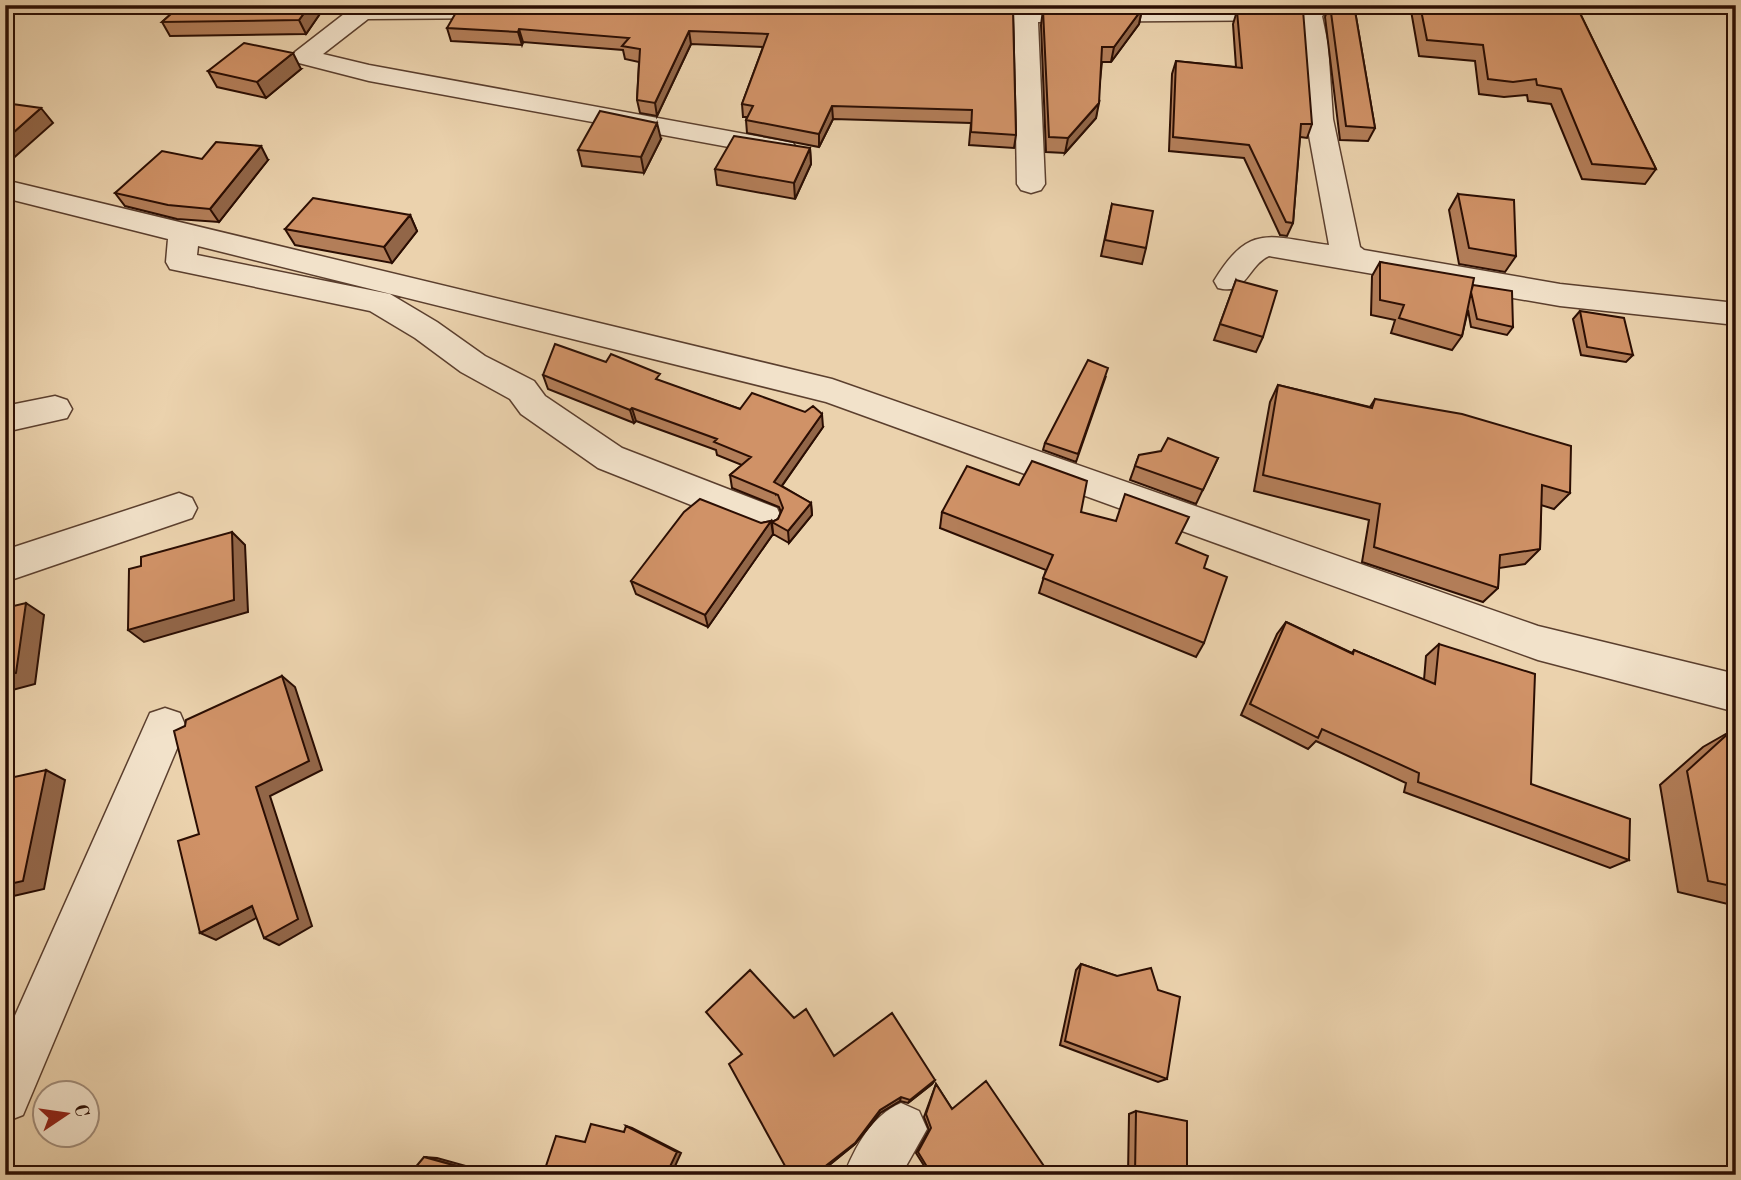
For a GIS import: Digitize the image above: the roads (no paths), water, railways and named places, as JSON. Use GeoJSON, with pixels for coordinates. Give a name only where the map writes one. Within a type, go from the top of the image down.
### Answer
{"type":"FeatureCollection","features":[{"type":"Feature","properties":{"kind":"street"},"geometry":{"type":"LineString","coordinates":[[930,15],[1026,16],[1317,9],[1317,101],[1339,203],[1340,253]]}},
{"type":"Feature","properties":{"kind":"street"},"geometry":{"type":"LineString","coordinates":[[533,11],[362,12],[303,57],[369,73],[613,116],[807,155]]}},
{"type":"Feature","properties":{"kind":"street"},"geometry":{"type":"LineString","coordinates":[[1026,16],[1031,184]]}},
{"type":"Feature","properties":{"kind":"street"},"geometry":{"type":"LineString","coordinates":[[5,189],[832,391],[1538,643],[1736,693]]}},
{"type":"Feature","properties":{"kind":"street"},"geometry":{"type":"LineString","coordinates":[[184,232],[181,262],[379,302],[426,330],[473,364],[522,390],[533,405],[610,458],[764,519]]}},
{"type":"Feature","properties":{"kind":"street"},"geometry":{"type":"LineString","coordinates":[[1229,281],[1248,254],[1266,246],[1340,253],[1560,295],[1736,314]]}},
{"type":"Feature","properties":{"kind":"street"},"geometry":{"type":"LineString","coordinates":[[5,419],[55,409]]}},
{"type":"Feature","properties":{"kind":"street"},"geometry":{"type":"LineString","coordinates":[[5,566],[179,508]]}},
{"type":"Feature","properties":{"kind":"street"},"geometry":{"type":"LineString","coordinates":[[5,1097],[165,727]]}},
{"type":"Feature","properties":{"kind":"street"},"geometry":{"type":"LineString","coordinates":[[870,1175],[901,1129]]}}]}
